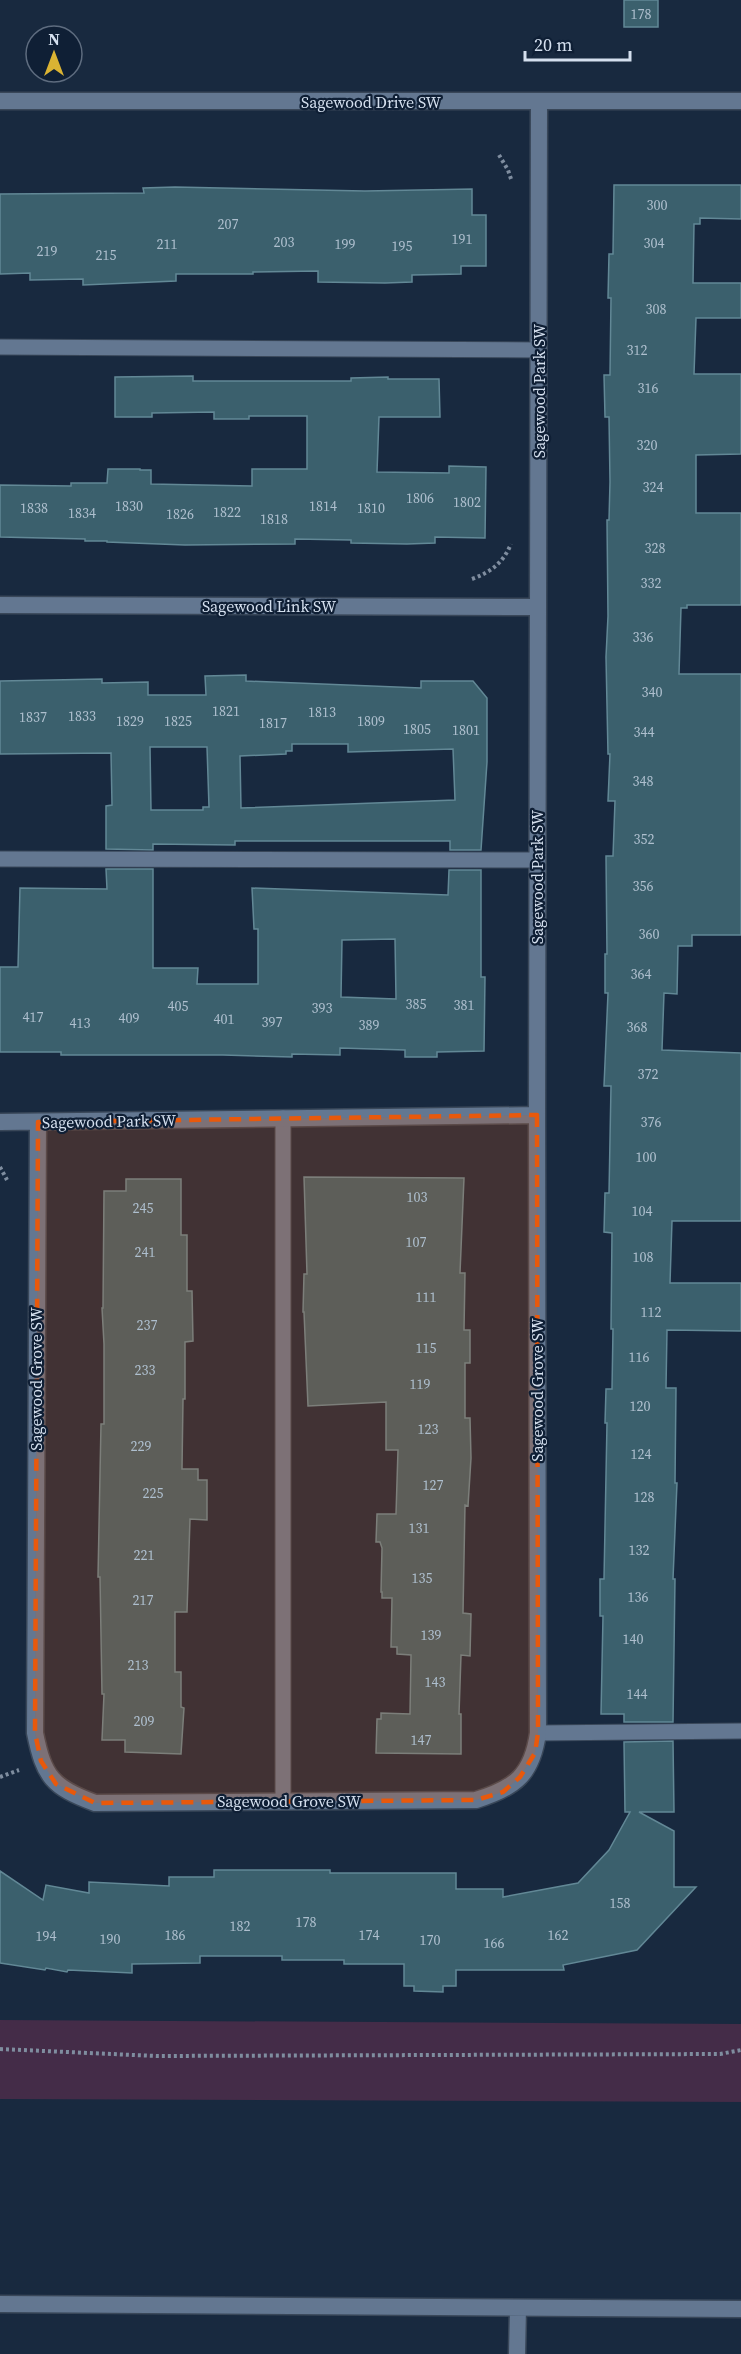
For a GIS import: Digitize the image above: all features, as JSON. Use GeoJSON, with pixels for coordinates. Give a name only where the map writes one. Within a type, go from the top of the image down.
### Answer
{"type":"FeatureCollection","features":[{"type":"Feature","properties":{"kind":"street","name":"Sagewood Drive SW"},"geometry":{"type":"LineString","coordinates":[[0,101],[741,101]]}},
{"type":"Feature","properties":{"kind":"street","name":"Sagewood Park SW"},"geometry":{"type":"LineString","coordinates":[[0,1122],[537,1115],[540,102]]}},
{"type":"Feature","properties":{"kind":"street","name":"Sagewood Link SW"},"geometry":{"type":"LineString","coordinates":[[0,605],[538,607]]}},
{"type":"Feature","properties":{"kind":"street","name":"Sagewood Grove SW"},"geometry":{"type":"LineString","coordinates":[[38,1122],[35,1733],[40,1761],[56,1784],[95,1803],[476,1800],[502,1792],[520,1777],[535,1753],[538,1733],[537,1115]]}},
{"type":"Feature","properties":{"kind":"street"},"geometry":{"type":"LineString","coordinates":[[0,2304],[741,2309]]}},
{"type":"Feature","properties":{"kind":"street"},"geometry":{"type":"LineString","coordinates":[[517,2354],[518,2308]]}},
{"type":"Feature","properties":{"kind":"lane"},"geometry":{"type":"LineString","coordinates":[[0,347],[539,350]]}},
{"type":"Feature","properties":{"kind":"lane"},"geometry":{"type":"LineString","coordinates":[[0,859],[537,860]]}},
{"type":"Feature","properties":{"kind":"lane"},"geometry":{"type":"LineString","coordinates":[[283,1119],[283,1802]]}},
{"type":"Feature","properties":{"kind":"lane"},"geometry":{"type":"LineString","coordinates":[[538,1733],[741,1731]]}},
{"type":"Feature","properties":{"kind":"path"},"geometry":{"type":"LineString","coordinates":[[499,155],[508,170],[512,184]]}},
{"type":"Feature","properties":{"kind":"path"},"geometry":{"type":"LineString","coordinates":[[463,580],[485,574],[499,565],[511,542]]}},
{"type":"Feature","properties":{"kind":"path"},"geometry":{"type":"LineString","coordinates":[[0,1167],[7,1180]]}},
{"type":"Feature","properties":{"kind":"path"},"geometry":{"type":"LineString","coordinates":[[0,2049],[156,2056],[708,2054],[741,2050]]}},
{"type":"Feature","properties":{"kind":"highlighted area"},"geometry":{"type":"Polygon","coordinates":[[[537,1115],[538,1733],[535,1753],[520,1777],[503,1792],[476,1800],[95,1803],[56,1784],[41,1761],[35,1733],[38,1122],[537,1115]]]}},
{"type":"Feature","properties":{"kind":"shaded area"},"geometry":{"type":"Polygon","coordinates":[[[0,2020],[741,2024],[741,2102],[0,2099],[0,2020]]]}},
{"type":"Feature","properties":{"kind":"building"},"geometry":{"type":"Polygon","coordinates":[[[624,0],[658,0],[658,27],[624,27],[624,0]]]}},
{"type":"Feature","properties":{"kind":"building"},"geometry":{"type":"Polygon","coordinates":[[[614,185],[741,185],[741,219],[700,218],[700,224],[694,224],[693,283],[741,283],[741,318],[696,318],[694,374],[741,374],[741,454],[696,455],[696,513],[741,513],[741,605],[687,605],[687,608],[681,608],[679,674],[741,674],[741,935],[692,935],[692,946],[678,946],[677,994],[664,993],[662,1050],[741,1053],[741,1221],[672,1221],[670,1283],[741,1283],[741,1331],[667,1330],[666,1388],[676,1388],[675,1483],[677,1483],[673,1579],[675,1579],[673,1722],[624,1722],[624,1714],[601,1714],[603,1616],[600,1616],[600,1579],[604,1579],[606,1389],[612,1389],[613,1329],[611,1329],[612,1233],[604,1232],[605,1193],[609,1193],[611,1086],[604,1086],[608,993],[605,993],[606,856],[613,856],[615,801],[608,801],[610,754],[608,754],[606,657],[607,520],[609,520],[610,482],[609,417],[605,417],[604,375],[610,375],[611,298],[608,298],[609,254],[613,254],[614,185]]]}},
{"type":"Feature","properties":{"kind":"building"},"geometry":{"type":"Polygon","coordinates":[[[143,188],[365,191],[472,189],[472,215],[486,215],[486,266],[461,266],[461,274],[412,275],[412,282],[385,283],[318,282],[318,271],[176,274],[176,281],[83,285],[83,279],[30,280],[30,273],[0,274],[0,194],[144,193],[143,188]]]}},
{"type":"Feature","properties":{"kind":"building"},"geometry":{"type":"Polygon","coordinates":[[[193,376],[193,381],[351,381],[351,378],[388,377],[388,379],[439,379],[440,417],[379,417],[377,472],[449,473],[449,466],[486,467],[485,538],[435,537],[435,543],[407,544],[295,539],[295,544],[185,545],[0,537],[0,485],[71,486],[71,483],[107,483],[108,469],[140,469],[151,470],[151,484],[252,486],[252,469],[307,469],[307,416],[249,416],[249,419],[214,419],[214,412],[152,413],[152,417],[115,417],[115,377],[193,376]]]}},
{"type":"Feature","properties":{"kind":"building"},"geometry":{"type":"Polygon","coordinates":[[[246,675],[246,681],[421,688],[421,681],[473,681],[487,698],[487,762],[481,850],[450,850],[450,841],[235,841],[235,845],[153,844],[153,850],[106,849],[106,806],[112,805],[111,753],[0,754],[0,681],[102,679],[102,683],[148,682],[148,695],[206,695],[205,676],[246,675]],[[292,744],[292,751],[286,751],[286,754],[240,756],[241,808],[455,800],[453,749],[348,752],[348,744],[292,744]],[[150,747],[151,810],[203,810],[203,807],[209,807],[207,747],[150,747]]]}},
{"type":"Feature","properties":{"kind":"building"},"geometry":{"type":"Polygon","coordinates":[[[106,869],[153,869],[153,968],[198,968],[197,984],[258,984],[258,929],[254,929],[252,888],[448,895],[449,870],[481,870],[481,977],[485,977],[484,1051],[437,1052],[437,1057],[405,1057],[405,1050],[340,1048],[340,1055],[292,1054],[292,1057],[61,1055],[61,1052],[0,1052],[0,967],[18,967],[20,888],[107,889],[106,869]],[[395,939],[342,940],[341,997],[396,999],[395,939]]]}},
{"type":"Feature","properties":{"kind":"building"},"geometry":{"type":"Polygon","coordinates":[[[304,1177],[464,1178],[460,1273],[465,1273],[464,1330],[470,1330],[470,1363],[465,1363],[465,1418],[470,1418],[471,1458],[468,1506],[465,1505],[463,1613],[471,1614],[470,1656],[461,1655],[459,1714],[461,1714],[461,1754],[376,1753],[377,1719],[381,1719],[381,1713],[410,1714],[411,1655],[397,1654],[397,1647],[391,1647],[392,1598],[382,1598],[382,1548],[380,1542],[376,1542],[377,1514],[396,1514],[398,1450],[386,1450],[386,1402],[308,1406],[303,1312],[304,1274],[307,1274],[304,1177]]]}},
{"type":"Feature","properties":{"kind":"building"},"geometry":{"type":"Polygon","coordinates":[[[126,1179],[181,1179],[181,1235],[187,1235],[187,1291],[192,1291],[193,1341],[185,1342],[182,1469],[198,1469],[198,1480],[207,1480],[207,1520],[190,1519],[187,1612],[175,1612],[175,1672],[181,1672],[181,1707],[184,1708],[181,1754],[125,1752],[125,1740],[102,1740],[104,1694],[102,1694],[100,1577],[98,1577],[101,1424],[104,1424],[102,1308],[104,1191],[126,1191],[126,1179]]]}},
{"type":"Feature","properties":{"kind":"building"},"geometry":{"type":"Polygon","coordinates":[[[673,1741],[674,1812],[639,1812],[674,1831],[674,1887],[696,1887],[637,1950],[563,1965],[564,1970],[456,1970],[456,1986],[443,1986],[443,1992],[414,1991],[414,1986],[404,1986],[404,1964],[344,1964],[344,1960],[282,1960],[282,1956],[200,1956],[200,1963],[132,1964],[132,1973],[68,1970],[67,1972],[0,1963],[0,1871],[43,1900],[46,1885],[89,1893],[89,1882],[169,1886],[169,1877],[214,1877],[214,1870],[456,1873],[456,1889],[503,1889],[503,1897],[578,1883],[609,1850],[630,1812],[625,1812],[624,1742],[673,1741]]]}}]}
